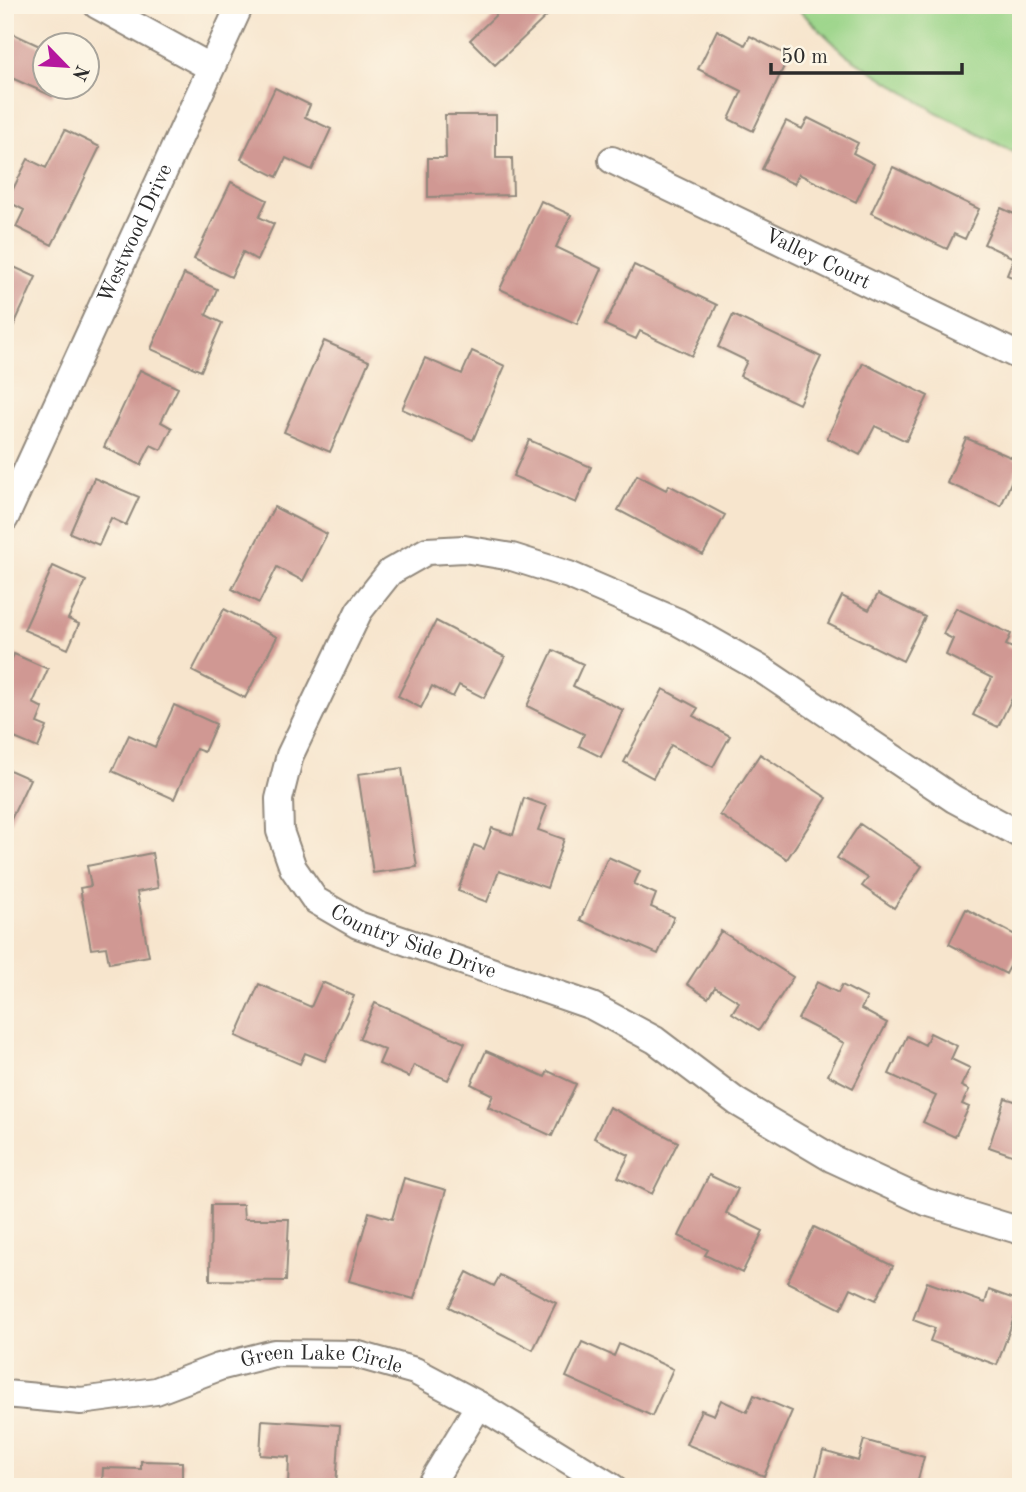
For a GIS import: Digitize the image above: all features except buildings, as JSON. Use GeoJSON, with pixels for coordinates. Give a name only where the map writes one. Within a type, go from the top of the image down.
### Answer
{"type":"FeatureCollection","features":[{"type":"Feature","properties":{"kind":"street"},"geometry":{"type":"LineString","coordinates":[[97,5],[210,67]]}},
{"type":"Feature","properties":{"kind":"street","name":"Westwood Drive"},"geometry":{"type":"LineString","coordinates":[[5,518],[240,5]]}},
{"type":"Feature","properties":{"kind":"street","name":"Valley Court"},"geometry":{"type":"LineString","coordinates":[[612,160],[1021,357]]}},
{"type":"Feature","properties":{"kind":"street","name":"Country Side Drive"},"geometry":{"type":"LineString","coordinates":[[1021,835],[954,799],[761,669],[678,622],[569,575],[512,557],[464,549],[427,551],[390,572],[359,611],[290,755],[279,799],[280,831],[293,868],[315,900],[358,925],[592,1006],[655,1040],[737,1102],[833,1159],[926,1202],[1021,1231]]}},
{"type":"Feature","properties":{"kind":"street","name":"Green Lake Circle"},"geometry":{"type":"LineString","coordinates":[[5,1394],[81,1401],[156,1391],[219,1367],[274,1353],[355,1354],[415,1370],[479,1405],[612,1487]]}},
{"type":"Feature","properties":{"kind":"street"},"geometry":{"type":"LineString","coordinates":[[429,1487],[479,1405]]}},
{"type":"Feature","properties":{"kind":"green space"},"geometry":{"type":"Polygon","coordinates":[[[794,5],[1021,5],[1021,156],[936,112],[845,54],[794,5]]]}}]}
